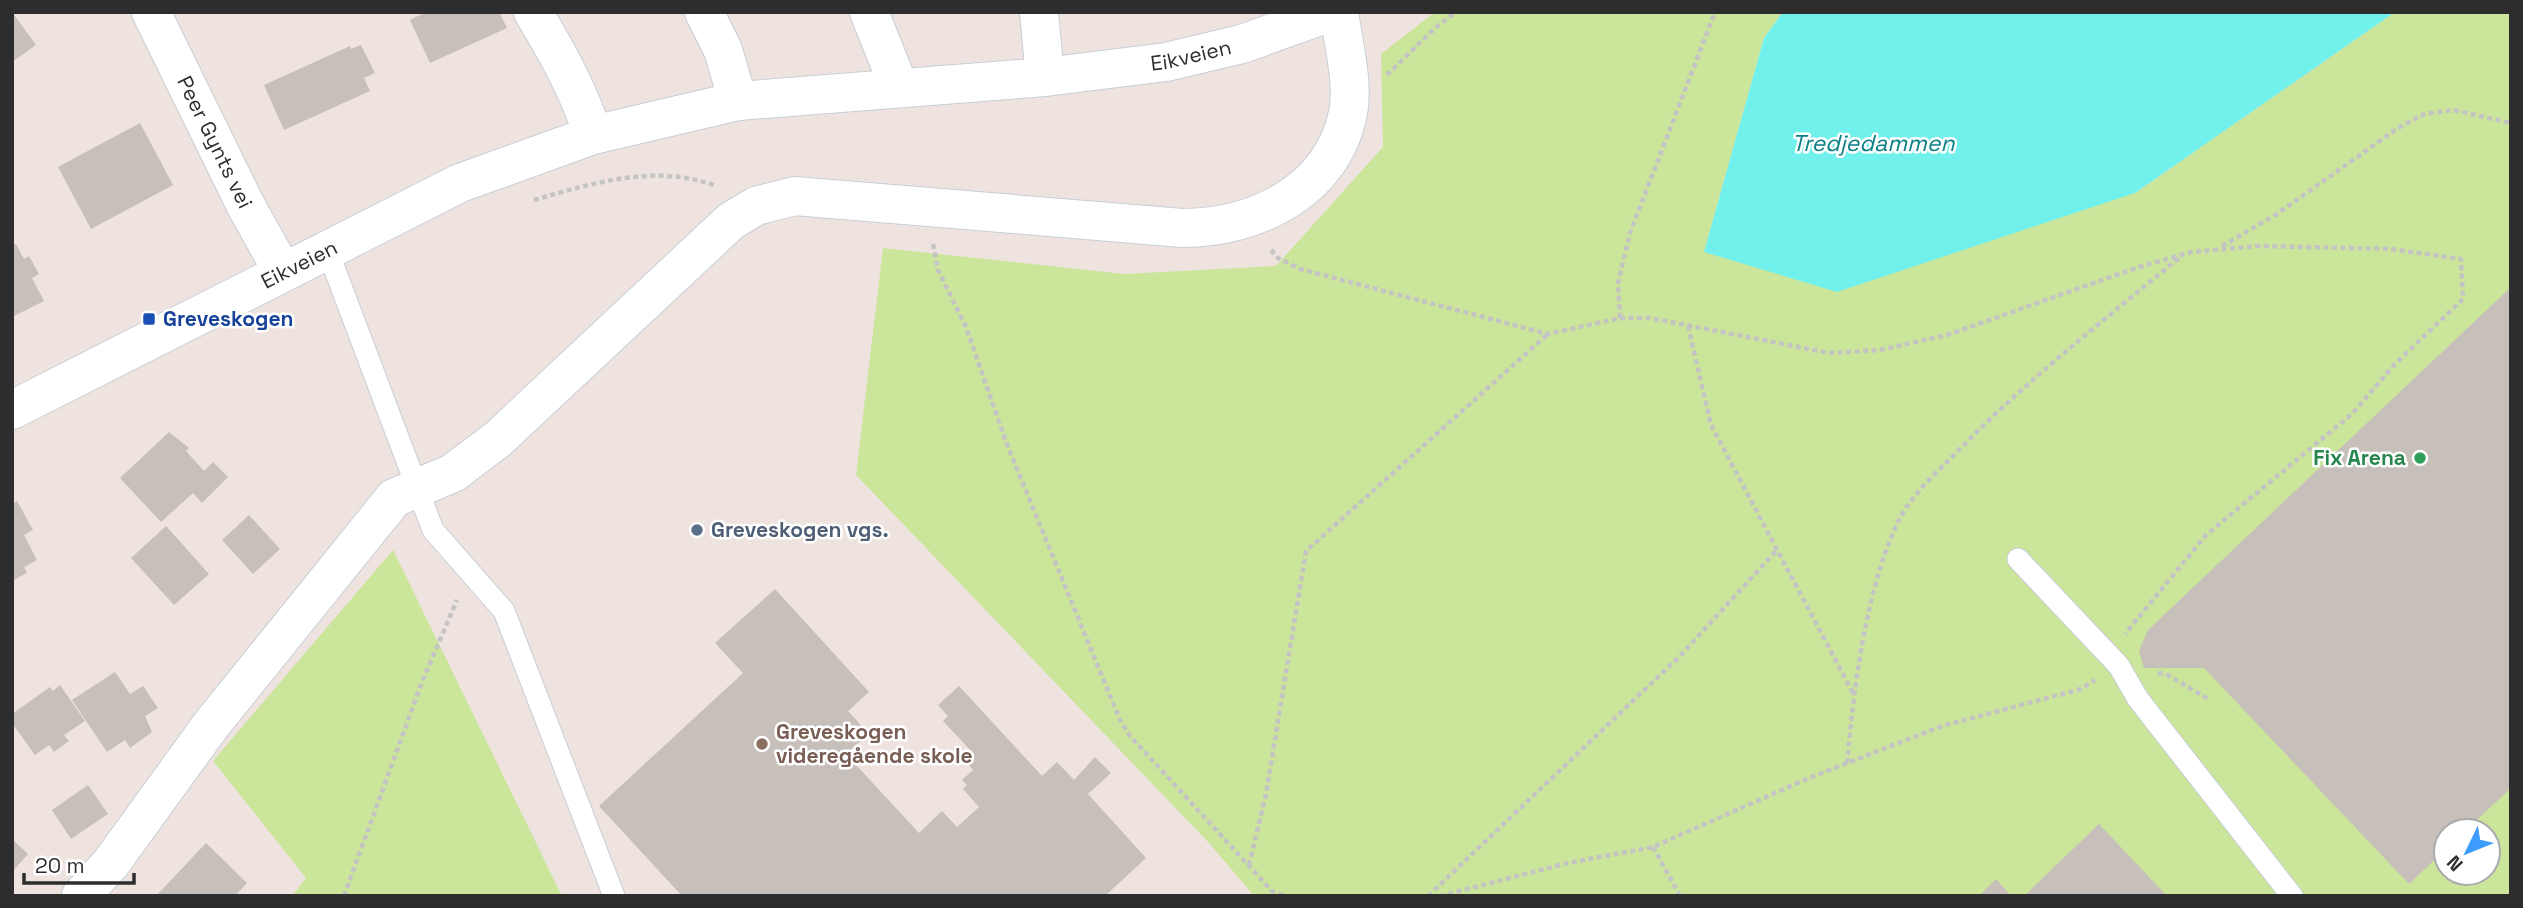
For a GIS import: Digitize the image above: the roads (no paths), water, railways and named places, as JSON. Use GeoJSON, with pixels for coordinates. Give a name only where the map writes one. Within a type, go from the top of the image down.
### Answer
{"type":"FeatureCollection","features":[{"type":"Feature","properties":{"kind":"street","name":"Peer Gynts vei"},"geometry":{"type":"LineString","coordinates":[[151,12],[246,206],[284,272]]}},
{"type":"Feature","properties":{"kind":"street"},"geometry":{"type":"LineString","coordinates":[[533,12],[567,71],[593,135]]}},
{"type":"Feature","properties":{"kind":"street"},"geometry":{"type":"LineString","coordinates":[[704,12],[723,50],[738,101]]}},
{"type":"Feature","properties":{"kind":"street"},"geometry":{"type":"LineString","coordinates":[[869,12],[899,87]]}},
{"type":"Feature","properties":{"kind":"street"},"geometry":{"type":"LineString","coordinates":[[1040,12],[1045,77]]}},
{"type":"Feature","properties":{"kind":"street","name":"Eikveien"},"geometry":{"type":"LineString","coordinates":[[12,410],[460,183],[593,135],[738,101],[1045,77],[1166,62],[1242,44],[1331,12]]}},
{"type":"Feature","properties":{"kind":"street"},"geometry":{"type":"LineString","coordinates":[[80,896],[111,863],[211,725],[394,498],[453,473],[498,439],[732,221],[756,206],[795,196],[1182,228],[1210,228],[1243,222],[1275,209],[1301,190],[1322,166],[1340,136],[1348,112],[1349,95],[1339,12]]}},
{"type":"Feature","properties":{"kind":"lane"},"geometry":{"type":"LineString","coordinates":[[327,249],[433,530],[504,611],[542,718],[614,896]]}},
{"type":"Feature","properties":{"kind":"lane"},"geometry":{"type":"LineString","coordinates":[[2018,559],[2119,666],[2138,699],[2292,896]]}},
{"type":"Feature","properties":{"kind":"water","name":"Tredjedammen"},"geometry":{"type":"Polygon","coordinates":[[[1783,12],[2395,12],[2135,193],[1837,292],[1704,252],[1764,38],[1783,12]]]}},
{"type":"Feature","properties":{"kind":"place","name":"Greveskogen"},"geometry":{"type":"Point","coordinates":[149,319]}},
{"type":"Feature","properties":{"kind":"place","name":"Fix Arena"},"geometry":{"type":"Point","coordinates":[2420,458]}},
{"type":"Feature","properties":{"kind":"place","name":"Greveskogen vgs."},"geometry":{"type":"Point","coordinates":[697,530]}},
{"type":"Feature","properties":{"kind":"place","name":"Greveskogen videregående skole"},"geometry":{"type":"Point","coordinates":[762,744]}}]}
